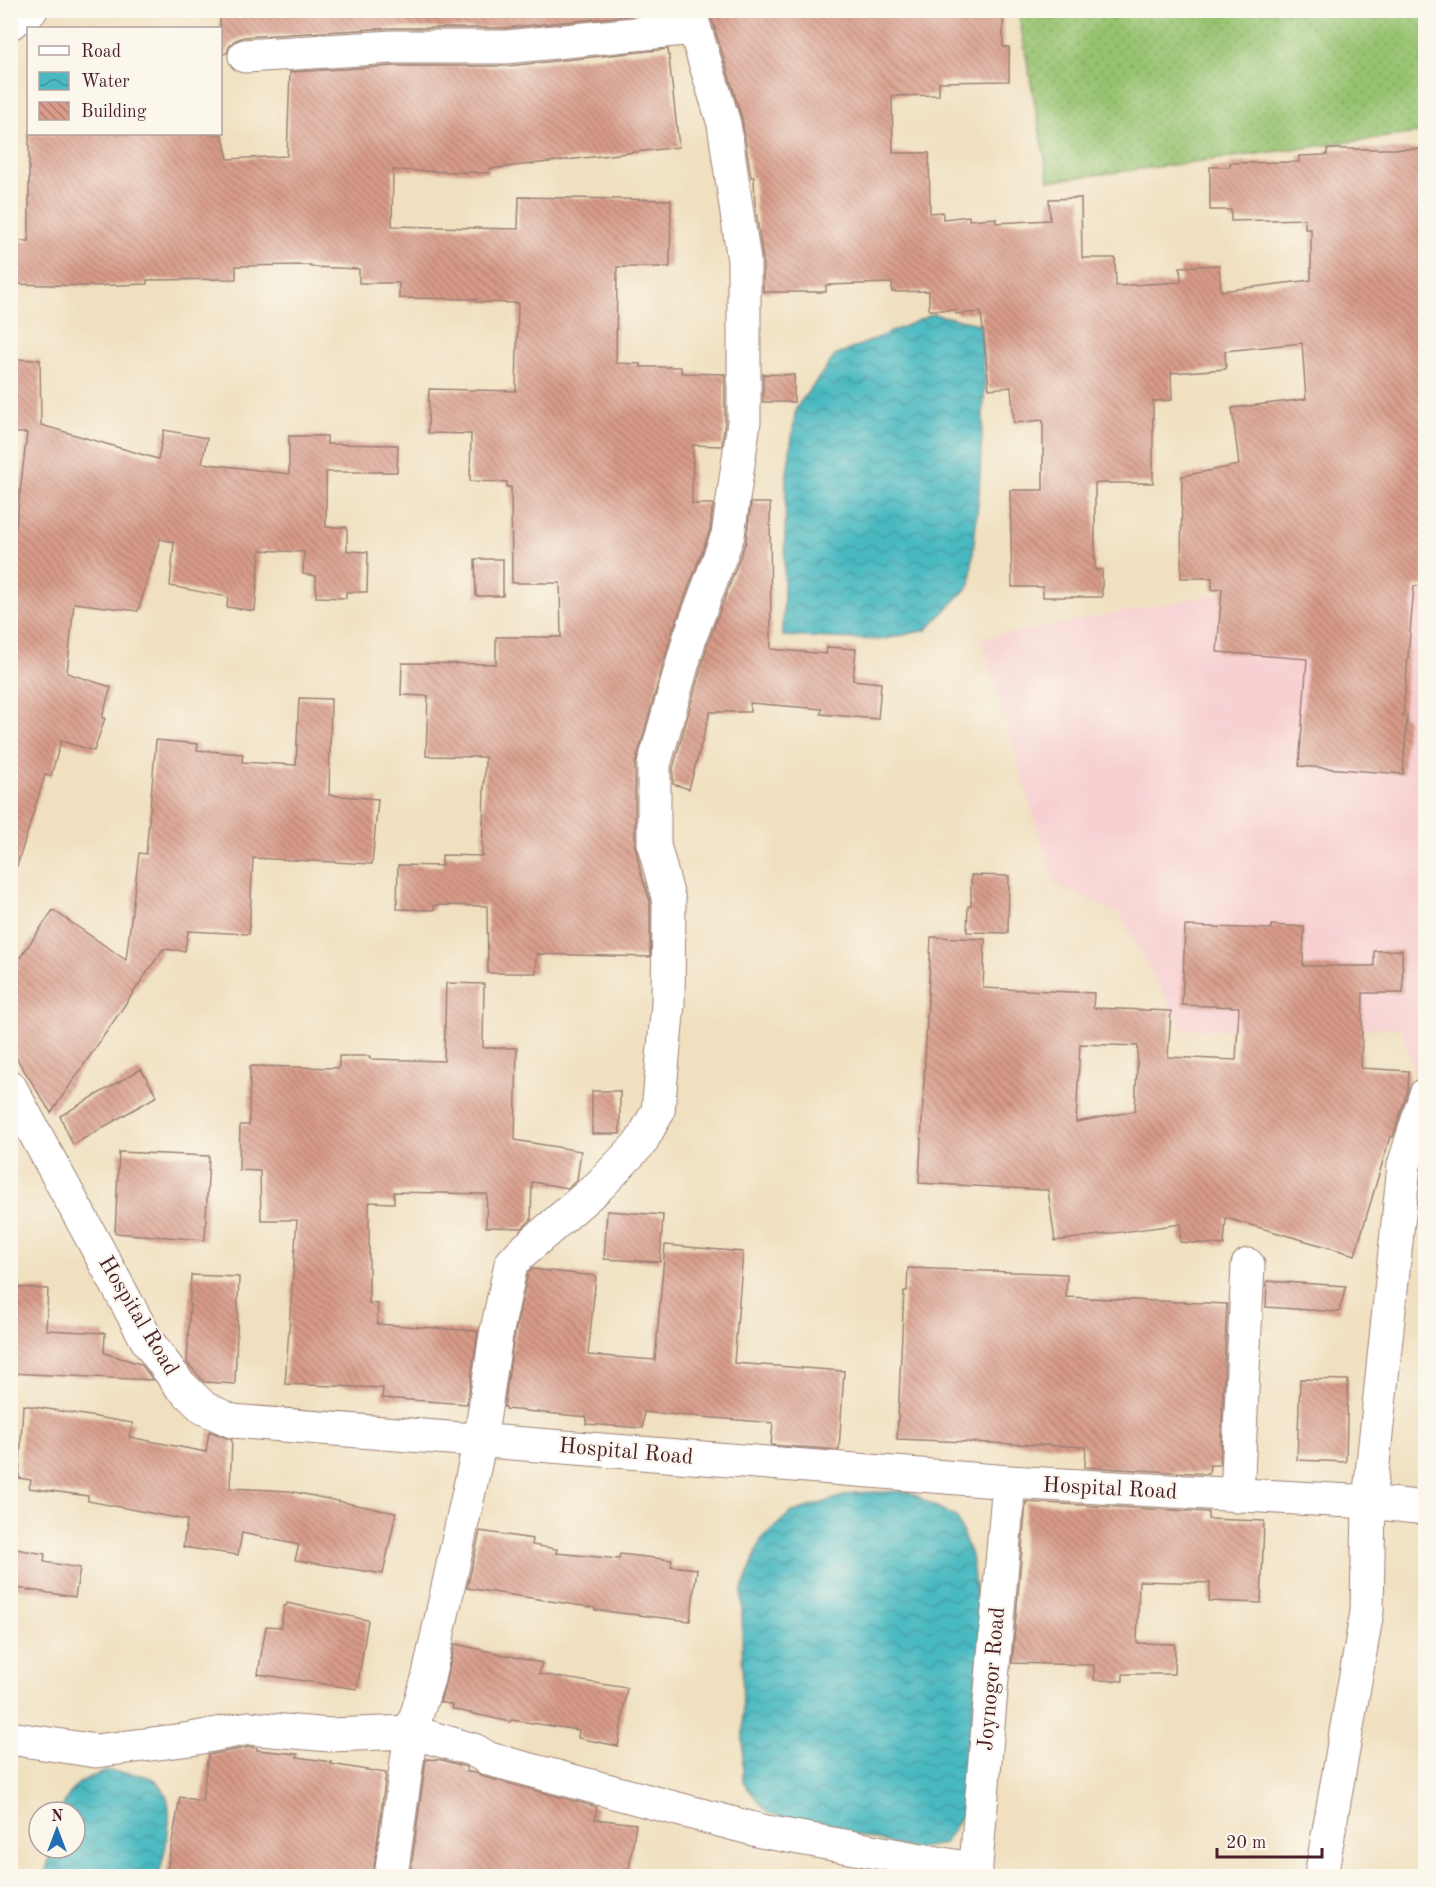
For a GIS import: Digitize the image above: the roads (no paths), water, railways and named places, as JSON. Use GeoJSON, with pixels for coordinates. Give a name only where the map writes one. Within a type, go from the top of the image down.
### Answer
{"type":"FeatureCollection","features":[{"type":"Feature","properties":{"kind":"street"},"geometry":{"type":"LineString","coordinates":[[10,23],[31,10]]}},
{"type":"Feature","properties":{"kind":"street"},"geometry":{"type":"LineString","coordinates":[[245,56],[393,47],[506,47],[692,19],[724,124],[744,261],[744,422],[728,535],[690,637],[654,765],[654,845],[669,901],[668,1004],[658,1112],[641,1142],[600,1185],[511,1264],[496,1335],[480,1441],[428,1679],[411,1732],[391,1876]]}},
{"type":"Feature","properties":{"kind":"street","name":"Hospital Road"},"geometry":{"type":"LineString","coordinates":[[10,1087],[148,1342],[178,1384],[204,1408],[232,1421],[1009,1482],[1369,1502],[1425,1508]]}},
{"type":"Feature","properties":{"kind":"street"},"geometry":{"type":"LineString","coordinates":[[1321,1876],[1367,1612],[1369,1502],[1404,1165],[1425,1094]]}},
{"type":"Feature","properties":{"kind":"street"},"geometry":{"type":"LineString","coordinates":[[1237,1496],[1248,1265]]}},
{"type":"Feature","properties":{"kind":"street","name":"Joynogor Road"},"geometry":{"type":"LineString","coordinates":[[976,1873],[1009,1482]]}},
{"type":"Feature","properties":{"kind":"street"},"geometry":{"type":"LineString","coordinates":[[10,1738],[96,1751],[191,1739],[249,1728],[330,1735],[411,1732],[474,1750],[489,1760],[761,1831],[976,1873]]}},
{"type":"Feature","properties":{"kind":"water"},"geometry":{"type":"Polygon","coordinates":[[[933,314],[980,324],[985,378],[979,492],[970,585],[926,630],[880,640],[783,636],[786,481],[796,408],[835,356],[933,314]]]}},
{"type":"Feature","properties":{"kind":"water"},"geometry":{"type":"Polygon","coordinates":[[[907,1491],[957,1518],[971,1556],[981,1633],[962,1814],[944,1844],[913,1849],[768,1813],[743,1782],[742,1590],[761,1540],[790,1513],[854,1493],[907,1491]]]}},
{"type":"Feature","properties":{"kind":"water"},"geometry":{"type":"Polygon","coordinates":[[[108,1771],[136,1774],[157,1782],[165,1792],[169,1805],[168,1835],[159,1876],[45,1876],[48,1860],[87,1860],[87,1800],[66,1800],[78,1784],[108,1771]]]}}]}
